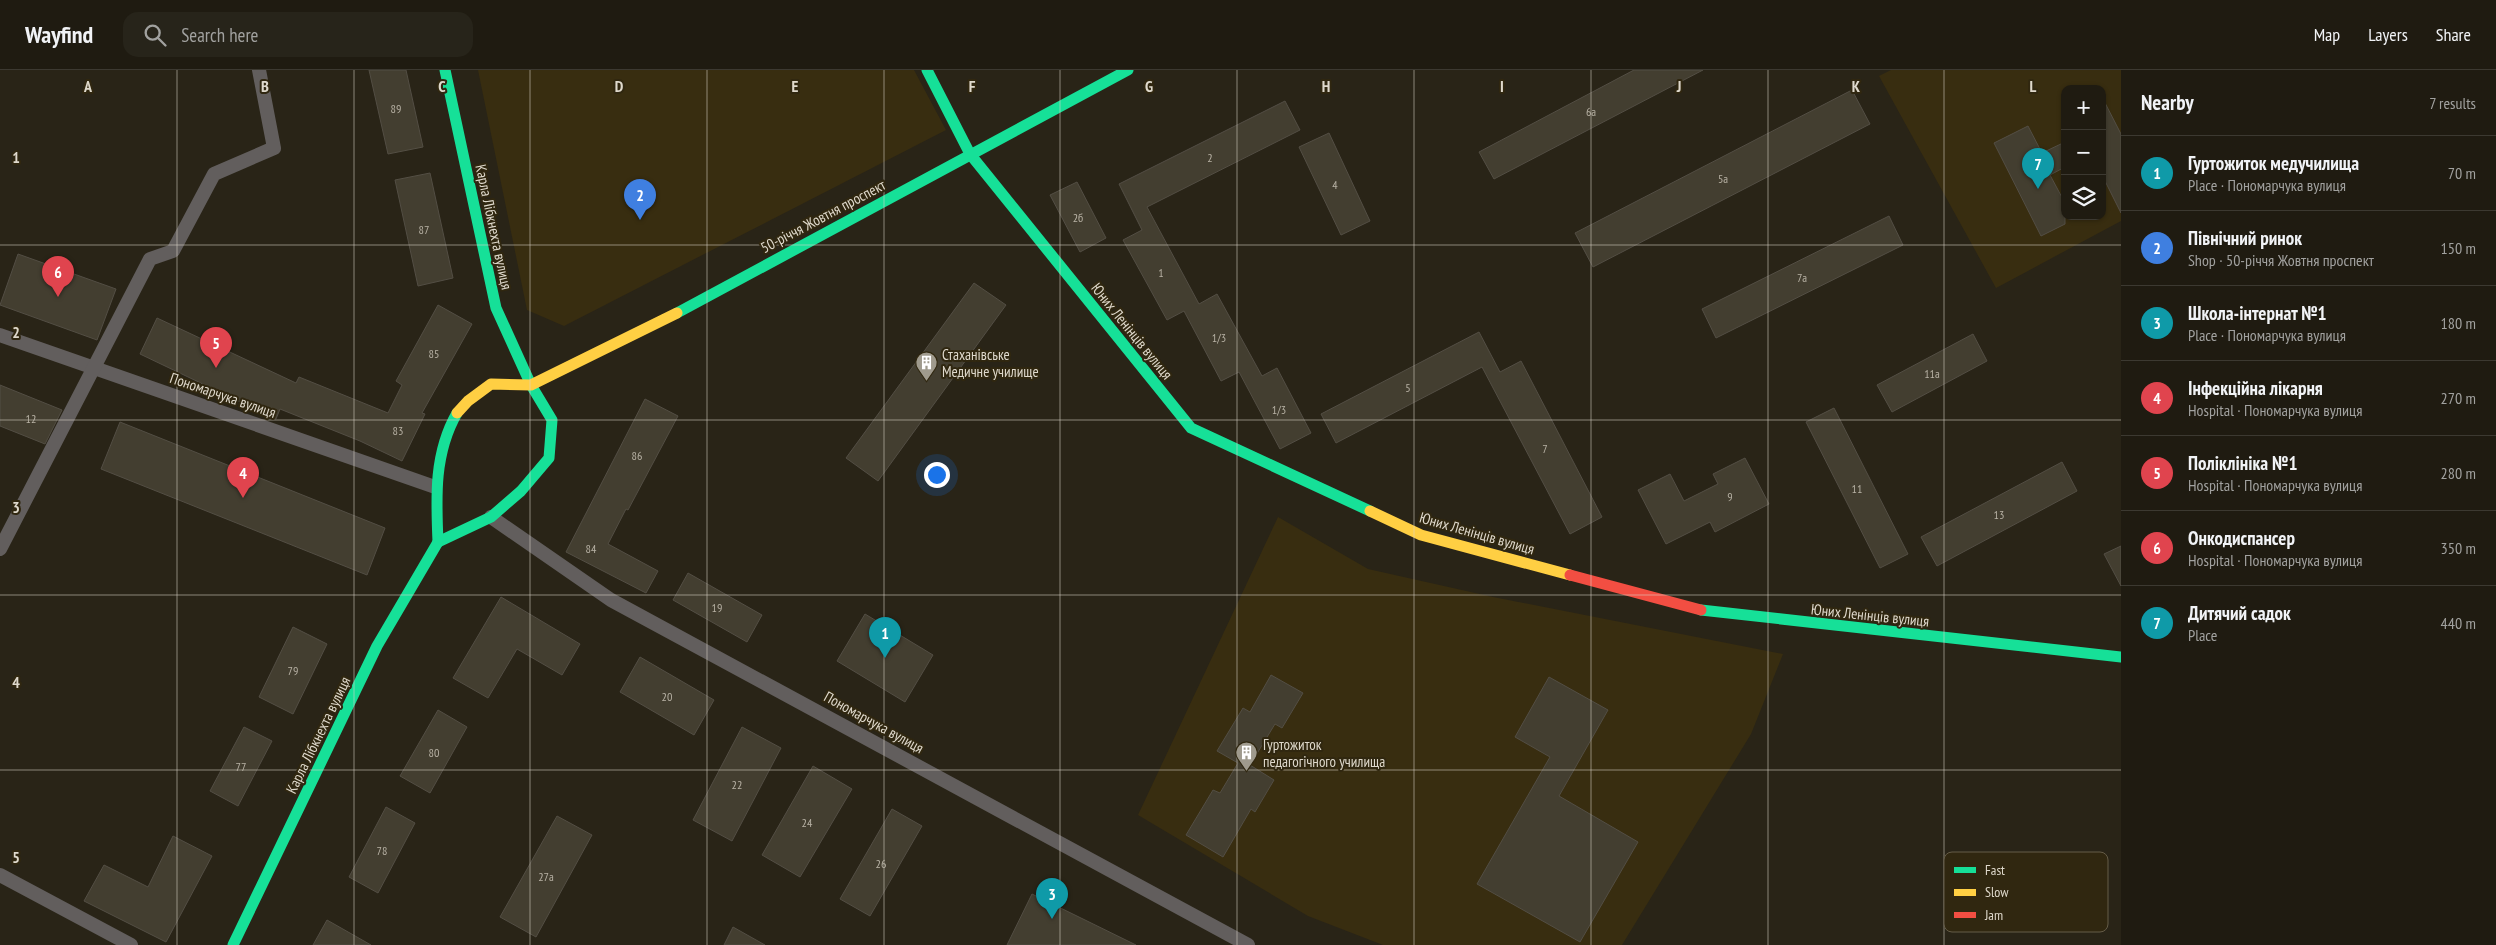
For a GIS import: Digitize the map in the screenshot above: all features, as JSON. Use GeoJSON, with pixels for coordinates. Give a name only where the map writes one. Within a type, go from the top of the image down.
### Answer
{"type":"FeatureCollection","features":[{"type":"Feature","properties":{"kind":"street"},"geometry":{"type":"LineString","coordinates":[[0,549],[150,259],[173,252],[214,174],[274,148],[260,70]]}},
{"type":"Feature","properties":{"kind":"street","name":"Карла Лібкнехта вулиця"},"geometry":{"type":"LineString","coordinates":[[233,945],[377,646],[438,542],[491,517],[521,491],[549,458],[552,420],[531,385],[496,308],[444,70]]}},
{"type":"Feature","properties":{"kind":"street","name":"Юних Ленінців вулиця"},"geometry":{"type":"LineString","coordinates":[[927,70],[970,154],[1191,428],[1421,534],[1708,612],[2121,656]]}},
{"type":"Feature","properties":{"kind":"street","name":"50-річчя Жовтня проспект"},"geometry":{"type":"LineString","coordinates":[[531,385],[640,333],[1128,70]]}},
{"type":"Feature","properties":{"kind":"street","name":"Пономарчука вулиця"},"geometry":{"type":"LineString","coordinates":[[0,335],[435,487]]}},
{"type":"Feature","properties":{"kind":"street"},"geometry":{"type":"LineString","coordinates":[[438,542],[435,487],[440,453],[456,412],[491,384],[531,385]]}},
{"type":"Feature","properties":{"kind":"street","name":"Пономарчука вулиця"},"geometry":{"type":"LineString","coordinates":[[491,517],[611,600],[853,729],[1248,945]]}},
{"type":"Feature","properties":{"kind":"street"},"geometry":{"type":"LineString","coordinates":[[0,875],[132,945]]}},
{"type":"Feature","properties":{"kind":"shaded area"},"geometry":{"type":"Polygon","coordinates":[[[478,70],[914,70],[946,130],[564,326],[527,310],[478,70]]]}},
{"type":"Feature","properties":{"kind":"shaded area"},"geometry":{"type":"Polygon","coordinates":[[[1891,70],[2121,70],[2121,221],[1996,288],[1879,76],[1891,70]]]}},
{"type":"Feature","properties":{"kind":"shaded area"},"geometry":{"type":"Polygon","coordinates":[[[1278,517],[1368,569],[1493,597],[1783,654],[1751,734],[1622,945],[1383,945],[1308,916],[1138,815],[1278,517]]]}},
{"type":"Feature","properties":{"kind":"building"},"geometry":{"type":"Polygon","coordinates":[[[369,70],[406,70],[423,147],[388,154],[369,70]]]}},
{"type":"Feature","properties":{"kind":"building"},"geometry":{"type":"Polygon","coordinates":[[[1634,70],[1703,70],[1494,179],[1479,152],[1634,70]]]}},
{"type":"Feature","properties":{"kind":"building"},"geometry":{"type":"Polygon","coordinates":[[[1852,90],[1870,124],[1593,267],[1575,233],[1852,90]]]}},
{"type":"Feature","properties":{"kind":"building"},"geometry":{"type":"Polygon","coordinates":[[[1285,101],[1300,130],[1147,207],[1199,304],[1217,294],[1262,376],[1277,368],[1311,433],[1280,449],[1239,372],[1221,381],[1184,311],[1167,320],[1123,240],[1142,230],[1119,184],[1285,101]]]}},
{"type":"Feature","properties":{"kind":"building"},"geometry":{"type":"Polygon","coordinates":[[[2106,105],[2121,134],[2121,213],[2106,183],[2106,105]]]}},
{"type":"Feature","properties":{"kind":"building"},"geometry":{"type":"Polygon","coordinates":[[[2028,126],[2042,153],[2061,144],[2061,169],[2050,175],[2061,196],[2061,220],[2065,220],[2065,224],[2041,236],[1994,143],[2028,126]]]}},
{"type":"Feature","properties":{"kind":"building"},"geometry":{"type":"Polygon","coordinates":[[[1329,133],[1370,221],[1341,235],[1299,147],[1329,133]]]}},
{"type":"Feature","properties":{"kind":"building"},"geometry":{"type":"Polygon","coordinates":[[[430,173],[453,278],[418,286],[395,180],[430,173]]]}},
{"type":"Feature","properties":{"kind":"building"},"geometry":{"type":"Polygon","coordinates":[[[1077,182],[1106,238],[1080,252],[1050,195],[1077,182]]]}},
{"type":"Feature","properties":{"kind":"building"},"geometry":{"type":"Polygon","coordinates":[[[1889,216],[1903,245],[1716,338],[1702,309],[1889,216]]]}},
{"type":"Feature","properties":{"kind":"building"},"geometry":{"type":"Polygon","coordinates":[[[18,254],[116,289],[97,340],[0,305],[18,254]]]}},
{"type":"Feature","properties":{"kind":"building","name":"Стаханівське Медичне училище"},"geometry":{"type":"Polygon","coordinates":[[[974,283],[1006,305],[878,481],[846,458],[974,283]]]}},
{"type":"Feature","properties":{"kind":"building"},"geometry":{"type":"Polygon","coordinates":[[[438,305],[472,324],[422,413],[425,414],[402,461],[360,441],[280,409],[276,419],[140,354],[157,318],[296,383],[299,377],[388,413],[402,385],[396,381],[438,305]]]}},
{"type":"Feature","properties":{"kind":"building"},"geometry":{"type":"Polygon","coordinates":[[[1479,332],[1500,372],[1521,361],[1602,517],[1570,534],[1482,367],[1336,443],[1321,414],[1479,332]]]}},
{"type":"Feature","properties":{"kind":"building"},"geometry":{"type":"Polygon","coordinates":[[[1973,334],[1987,361],[1892,412],[1877,385],[1973,334]]]}},
{"type":"Feature","properties":{"kind":"building"},"geometry":{"type":"Polygon","coordinates":[[[0,385],[62,410],[45,444],[0,426],[0,385]]]}},
{"type":"Feature","properties":{"kind":"building"},"geometry":{"type":"Polygon","coordinates":[[[645,399],[678,416],[608,544],[658,571],[646,593],[566,552],[645,399]]]}},
{"type":"Feature","properties":{"kind":"building"},"geometry":{"type":"Polygon","coordinates":[[[1834,408],[1908,554],[1880,568],[1806,422],[1834,408]]]}},
{"type":"Feature","properties":{"kind":"building"},"geometry":{"type":"Polygon","coordinates":[[[120,422],[385,528],[367,575],[101,469],[120,422]]]}},
{"type":"Feature","properties":{"kind":"building"},"geometry":{"type":"Polygon","coordinates":[[[1745,458],[1769,504],[1715,532],[1710,522],[1666,544],[1638,490],[1670,474],[1684,501],[1718,484],[1713,474],[1745,458]]]}},
{"type":"Feature","properties":{"kind":"building"},"geometry":{"type":"Polygon","coordinates":[[[2062,462],[2077,491],[1937,566],[1921,537],[2062,462]]]}},
{"type":"Feature","properties":{"kind":"building"},"geometry":{"type":"Polygon","coordinates":[[[2121,546],[2121,586],[2104,554],[2121,546]]]}},
{"type":"Feature","properties":{"kind":"building"},"geometry":{"type":"Polygon","coordinates":[[[688,573],[762,615],[747,642],[673,600],[688,573]]]}},
{"type":"Feature","properties":{"kind":"building"},"geometry":{"type":"Polygon","coordinates":[[[501,597],[580,644],[562,675],[517,649],[488,698],[453,678],[501,597]]]}},
{"type":"Feature","properties":{"kind":"building"},"geometry":{"type":"Polygon","coordinates":[[[865,614],[933,655],[905,702],[837,661],[865,614]]]}},
{"type":"Feature","properties":{"kind":"building"},"geometry":{"type":"Polygon","coordinates":[[[293,627],[327,644],[293,714],[259,697],[293,627]]]}},
{"type":"Feature","properties":{"kind":"building"},"geometry":{"type":"Polygon","coordinates":[[[640,657],[714,700],[694,735],[620,692],[640,657]]]}},
{"type":"Feature","properties":{"kind":"building","name":"Гуртожиток педагогічного училища"},"geometry":{"type":"Polygon","coordinates":[[[1271,675],[1303,693],[1282,728],[1275,724],[1250,765],[1274,780],[1255,812],[1251,809],[1223,857],[1186,835],[1213,790],[1220,793],[1238,763],[1217,751],[1243,708],[1250,712],[1271,675]]]}},
{"type":"Feature","properties":{"kind":"building"},"geometry":{"type":"Polygon","coordinates":[[[1549,677],[1608,710],[1559,796],[1638,842],[1580,942],[1477,884],[1550,757],[1515,737],[1549,677]]]}},
{"type":"Feature","properties":{"kind":"building"},"geometry":{"type":"Polygon","coordinates":[[[438,710],[467,727],[430,793],[400,776],[438,710]]]}},
{"type":"Feature","properties":{"kind":"building"},"geometry":{"type":"Polygon","coordinates":[[[244,727],[272,741],[238,806],[210,791],[244,727]]]}},
{"type":"Feature","properties":{"kind":"building"},"geometry":{"type":"Polygon","coordinates":[[[742,727],[781,748],[732,841],[693,820],[742,727]]]}},
{"type":"Feature","properties":{"kind":"building"},"geometry":{"type":"Polygon","coordinates":[[[813,766],[852,789],[800,877],[762,855],[813,766]]]}},
{"type":"Feature","properties":{"kind":"building"},"geometry":{"type":"Polygon","coordinates":[[[386,807],[415,823],[378,893],[349,877],[386,807]]]}},
{"type":"Feature","properties":{"kind":"building"},"geometry":{"type":"Polygon","coordinates":[[[892,809],[922,826],[870,916],[840,899],[892,809]]]}},
{"type":"Feature","properties":{"kind":"building"},"geometry":{"type":"Polygon","coordinates":[[[557,816],[592,835],[536,937],[500,917],[557,816]]]}},
{"type":"Feature","properties":{"kind":"building"},"geometry":{"type":"Polygon","coordinates":[[[173,836],[212,856],[166,942],[84,901],[104,865],[148,887],[173,836]]]}},
{"type":"Feature","properties":{"kind":"building"},"geometry":{"type":"Polygon","coordinates":[[[1032,894],[1136,945],[1007,945],[1032,894]]]}},
{"type":"Feature","properties":{"kind":"building"},"geometry":{"type":"Polygon","coordinates":[[[327,920],[371,945],[313,945],[327,920]]]}},
{"type":"Feature","properties":{"kind":"building"},"geometry":{"type":"Polygon","coordinates":[[[733,927],[765,945],[724,945],[733,927]]]}},
{"type":"Feature","properties":{"kind":"traffic: fast"},"geometry":{"type":"LineString","coordinates":[[445,70],[496,308],[531,385],[552,420],[549,458],[521,491],[491,517],[438,542],[437,492],[440,460],[449,428],[457,413]]}},
{"type":"Feature","properties":{"kind":"traffic: fast"},"geometry":{"type":"LineString","coordinates":[[927,70],[970,154],[1191,428],[1370,511]]}},
{"type":"Feature","properties":{"kind":"traffic: fast"},"geometry":{"type":"LineString","coordinates":[[677,313],[1128,70]]}},
{"type":"Feature","properties":{"kind":"traffic: fast"},"geometry":{"type":"LineString","coordinates":[[233,945],[377,646],[438,542]]}},
{"type":"Feature","properties":{"kind":"traffic: fast"},"geometry":{"type":"LineString","coordinates":[[1701,610],[2121,657]]}},
{"type":"Feature","properties":{"kind":"traffic: slow"},"geometry":{"type":"LineString","coordinates":[[457,413],[468,401],[491,384],[531,385],[677,313]]}},
{"type":"Feature","properties":{"kind":"traffic: slow"},"geometry":{"type":"LineString","coordinates":[[1370,511],[1421,535],[1570,575]]}},
{"type":"Feature","properties":{"kind":"traffic: jam"},"geometry":{"type":"LineString","coordinates":[[1570,575],[1701,610]]}},
{"type":"Feature","properties":{"kind":"place","name":"Дитячий садок"},"geometry":{"type":"Point","coordinates":[2038,189]}},
{"type":"Feature","properties":{"kind":"place","name":"Північний ринок"},"geometry":{"type":"Point","coordinates":[640,220]}},
{"type":"Feature","properties":{"kind":"place","name":"Онкодиспансер"},"geometry":{"type":"Point","coordinates":[58,297]}},
{"type":"Feature","properties":{"kind":"place","name":"Поліклініка №1"},"geometry":{"type":"Point","coordinates":[216,368]}},
{"type":"Feature","properties":{"kind":"place","name":"Стаханівське Медичне училище"},"geometry":{"type":"Point","coordinates":[926,382]}},
{"type":"Feature","properties":{"kind":"place","name":"Інфекційна лікарня"},"geometry":{"type":"Point","coordinates":[243,498]}},
{"type":"Feature","properties":{"kind":"place","name":"Гуртожиток медучилища"},"geometry":{"type":"Point","coordinates":[885,658]}},
{"type":"Feature","properties":{"kind":"place","name":"Гуртожиток педагогічного училища"},"geometry":{"type":"Point","coordinates":[1247,772]}},
{"type":"Feature","properties":{"kind":"place","name":"Школа-інтернат №1"},"geometry":{"type":"Point","coordinates":[1052,919]}}]}
